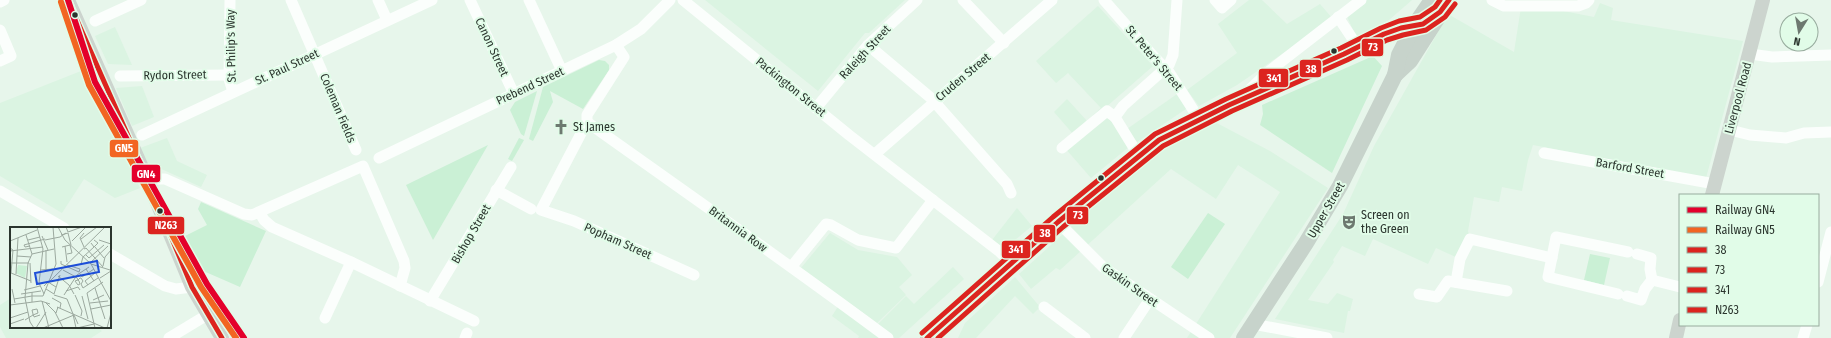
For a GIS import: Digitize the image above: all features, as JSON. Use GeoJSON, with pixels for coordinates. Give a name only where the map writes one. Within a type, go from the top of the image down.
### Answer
{"type":"FeatureCollection","features":[{"type":"Feature","properties":{"kind":"highway","name":"Upper Street"},"geometry":{"type":"LineString","coordinates":[[1244,338],[1306,244],[1340,186],[1395,75],[1399,55],[1414,26],[1440,4]]}},
{"type":"Feature","properties":{"kind":"highway","name":"Upper Street"},"geometry":{"type":"LineString","coordinates":[[1395,75],[1410,61],[1440,4]]}},
{"type":"Feature","properties":{"kind":"main road"},"geometry":{"type":"LineString","coordinates":[[68,0],[148,181],[192,287],[207,315],[222,338]]}},
{"type":"Feature","properties":{"kind":"main road","name":"Liverpool Road"},"geometry":{"type":"LineString","coordinates":[[1714,190],[1763,0]]}},
{"type":"Feature","properties":{"kind":"main road"},"geometry":{"type":"LineString","coordinates":[[927,338],[1058,222],[1159,140],[1237,101],[1384,34],[1401,28],[1414,26]]}},
{"type":"Feature","properties":{"kind":"main road"},"geometry":{"type":"LineString","coordinates":[[1676,338],[1679,324]]}},
{"type":"Feature","properties":{"kind":"street"},"geometry":{"type":"LineString","coordinates":[[0,2],[4,0]]}},
{"type":"Feature","properties":{"kind":"street"},"geometry":{"type":"LineString","coordinates":[[95,21],[141,0]]}},
{"type":"Feature","properties":{"kind":"street","name":"St. Philip's Way"},"geometry":{"type":"LineString","coordinates":[[230,0],[229,83],[234,92]]}},
{"type":"Feature","properties":{"kind":"street","name":"Coleman Fields"},"geometry":{"type":"LineString","coordinates":[[291,0],[356,150]]}},
{"type":"Feature","properties":{"kind":"street"},"geometry":{"type":"LineString","coordinates":[[378,0],[387,20]]}},
{"type":"Feature","properties":{"kind":"street","name":"St. Paul Street"},"geometry":{"type":"LineString","coordinates":[[142,135],[432,0]]}},
{"type":"Feature","properties":{"kind":"street","name":"Canon Street"},"geometry":{"type":"LineString","coordinates":[[470,0],[514,94]]}},
{"type":"Feature","properties":{"kind":"street"},"geometry":{"type":"LineString","coordinates":[[529,0],[562,71]]}},
{"type":"Feature","properties":{"kind":"street","name":"Prebend Street"},"geometry":{"type":"LineString","coordinates":[[379,158],[616,45],[641,29],[670,0]]}},
{"type":"Feature","properties":{"kind":"street","name":"Packington Street"},"geometry":{"type":"LineString","coordinates":[[684,0],[816,108],[1000,252],[1011,263]]}},
{"type":"Feature","properties":{"kind":"street","name":"Raleigh Street"},"geometry":{"type":"LineString","coordinates":[[816,108],[868,45],[917,0]]}},
{"type":"Feature","properties":{"kind":"street"},"geometry":{"type":"LineString","coordinates":[[963,0],[1004,43]]}},
{"type":"Feature","properties":{"kind":"street","name":"Cruden Street"},"geometry":{"type":"LineString","coordinates":[[875,154],[1052,0]]}},
{"type":"Feature","properties":{"kind":"street","name":"St. Peter's Street"},"geometry":{"type":"LineString","coordinates":[[1104,0],[1166,69],[1182,90],[1199,119]]}},
{"type":"Feature","properties":{"kind":"street"},"geometry":{"type":"LineString","coordinates":[[1062,148],[1123,106],[1166,69],[1173,55],[1177,0]]}},
{"type":"Feature","properties":{"kind":"street"},"geometry":{"type":"LineString","coordinates":[[1215,0],[1222,8],[1231,0]]}},
{"type":"Feature","properties":{"kind":"street"},"geometry":{"type":"LineString","coordinates":[[1237,101],[1268,72],[1361,0]]}},
{"type":"Feature","properties":{"kind":"street"},"geometry":{"type":"LineString","coordinates":[[1492,0],[1504,6],[1578,6],[1589,0]]}},
{"type":"Feature","properties":{"kind":"street"},"geometry":{"type":"LineString","coordinates":[[1338,17],[1358,47]]}},
{"type":"Feature","properties":{"kind":"street"},"geometry":{"type":"LineString","coordinates":[[0,30],[11,56],[0,61]]}},
{"type":"Feature","properties":{"kind":"street"},"geometry":{"type":"LineString","coordinates":[[536,209],[587,122],[587,115],[624,57],[616,45]]}},
{"type":"Feature","properties":{"kind":"street"},"geometry":{"type":"LineString","coordinates":[[868,45],[935,102],[1010,185]]}},
{"type":"Feature","properties":{"kind":"street"},"geometry":{"type":"LineString","coordinates":[[1750,54],[1772,57],[1831,55]]}},
{"type":"Feature","properties":{"kind":"street","name":"Rydon Street"},"geometry":{"type":"LineString","coordinates":[[120,76],[229,75]]}},
{"type":"Feature","properties":{"kind":"street"},"geometry":{"type":"LineString","coordinates":[[1111,114],[1134,148],[1140,154]]}},
{"type":"Feature","properties":{"kind":"street","name":"Britannia Row"},"geometry":{"type":"LineString","coordinates":[[587,122],[694,197],[744,235],[792,266],[888,338]]}},
{"type":"Feature","properties":{"kind":"street"},"geometry":{"type":"LineString","coordinates":[[1730,130],[1750,135],[1786,138],[1804,133],[1831,132]]}},
{"type":"Feature","properties":{"kind":"street","name":"Barford Street"},"geometry":{"type":"LineString","coordinates":[[1544,153],[1714,190]]}},
{"type":"Feature","properties":{"kind":"street"},"geometry":{"type":"LineString","coordinates":[[148,181],[165,179],[244,214],[252,215],[260,213],[363,166],[404,261],[405,268],[400,286]]}},
{"type":"Feature","properties":{"kind":"street","name":"Bishop Street"},"geometry":{"type":"LineString","coordinates":[[430,301],[511,167]]}},
{"type":"Feature","properties":{"kind":"street","name":"Popham Street"},"geometry":{"type":"LineString","coordinates":[[496,190],[536,209],[574,221],[694,275]]}},
{"type":"Feature","properties":{"kind":"street"},"geometry":{"type":"LineString","coordinates":[[0,191],[62,227]]}},
{"type":"Feature","properties":{"kind":"street"},"geometry":{"type":"LineString","coordinates":[[792,266],[826,224],[831,225],[858,240],[896,248],[933,200]]}},
{"type":"Feature","properties":{"kind":"street"},"geometry":{"type":"LineString","coordinates":[[260,213],[264,220],[272,227],[351,262],[474,322]]}},
{"type":"Feature","properties":{"kind":"street","name":"Gaskin Street"},"geometry":{"type":"LineString","coordinates":[[1058,222],[1103,268],[1209,338]]}},
{"type":"Feature","properties":{"kind":"street"},"geometry":{"type":"LineString","coordinates":[[1819,278],[1831,232]]}},
{"type":"Feature","properties":{"kind":"street"},"geometry":{"type":"LineString","coordinates":[[1556,237],[1632,253],[1651,258],[1650,264],[1652,280],[1645,289],[1642,300],[1548,276],[1552,258],[1556,237]]}},
{"type":"Feature","properties":{"kind":"street"},"geometry":{"type":"LineString","coordinates":[[1456,282],[1460,258],[1470,239],[1552,258]]}},
{"type":"Feature","properties":{"kind":"street"},"geometry":{"type":"LineString","coordinates":[[111,255],[172,289],[192,287]]}},
{"type":"Feature","properties":{"kind":"street"},"geometry":{"type":"LineString","coordinates":[[325,318],[351,262]]}},
{"type":"Feature","properties":{"kind":"street"},"geometry":{"type":"LineString","coordinates":[[1652,280],[1679,287]]}},
{"type":"Feature","properties":{"kind":"street"},"geometry":{"type":"LineString","coordinates":[[1419,294],[1438,297],[1448,281],[1507,291]]}},
{"type":"Feature","properties":{"kind":"street"},"geometry":{"type":"LineString","coordinates":[[1124,338],[1150,299]]}},
{"type":"Feature","properties":{"kind":"street"},"geometry":{"type":"LineString","coordinates":[[1044,306],[1085,338]]}},
{"type":"Feature","properties":{"kind":"street"},"geometry":{"type":"LineString","coordinates":[[169,338],[207,315]]}},
{"type":"Feature","properties":{"kind":"street"},"geometry":{"type":"LineString","coordinates":[[1253,324],[1327,338]]}},
{"type":"Feature","properties":{"kind":"street"},"geometry":{"type":"LineString","coordinates":[[1803,338],[1807,326]]}},
{"type":"Feature","properties":{"kind":"shaded area"},"geometry":{"type":"Polygon","coordinates":[[[705,0],[905,0],[869,33],[865,33],[818,91],[705,0]]]}},
{"type":"Feature","properties":{"kind":"shaded area"},"geometry":{"type":"Polygon","coordinates":[[[1249,0],[1262,0],[1287,24],[1320,4],[1333,19],[1237,85],[1199,106],[1187,90],[1237,53],[1218,24],[1249,0]]]}},
{"type":"Feature","properties":{"kind":"shaded area"},"geometry":{"type":"Polygon","coordinates":[[[1365,0],[1412,0],[1389,20],[1357,39],[1346,14],[1365,0]]]}},
{"type":"Feature","properties":{"kind":"shaded area"},"geometry":{"type":"Polygon","coordinates":[[[1600,3],[1613,8],[1611,20],[1743,41],[1706,178],[1533,145],[1528,160],[1522,191],[1502,187],[1499,202],[1474,197],[1468,231],[1470,239],[1460,259],[1436,248],[1428,264],[1373,239],[1365,256],[1342,246],[1333,260],[1334,262],[1308,300],[1328,304],[1337,293],[1353,299],[1350,311],[1348,311],[1344,333],[1275,319],[1343,214],[1374,146],[1448,14],[1514,52],[1521,7],[1548,8],[1594,17],[1600,3]]]}},
{"type":"Feature","properties":{"kind":"shaded area"},"geometry":{"type":"Polygon","coordinates":[[[1098,6],[1153,66],[1074,135],[1054,112],[1067,99],[1087,121],[1101,108],[1068,73],[1056,83],[1036,61],[1098,6]]]}},
{"type":"Feature","properties":{"kind":"shaded area"},"geometry":{"type":"Polygon","coordinates":[[[115,27],[132,65],[108,64],[95,36],[115,27]]]}},
{"type":"Feature","properties":{"kind":"shaded area"},"geometry":{"type":"Polygon","coordinates":[[[1373,56],[1382,66],[1332,173],[1260,125],[1263,114],[1262,105],[1373,56]]]}},
{"type":"Feature","properties":{"kind":"shaded area"},"geometry":{"type":"Polygon","coordinates":[[[599,60],[605,61],[609,65],[609,70],[583,109],[550,91],[553,102],[533,141],[529,139],[543,87],[599,60]]]}},
{"type":"Feature","properties":{"kind":"shaded area"},"geometry":{"type":"Polygon","coordinates":[[[86,69],[140,188],[115,198],[84,179],[62,213],[0,176],[0,103],[86,69]]]}},
{"type":"Feature","properties":{"kind":"shaded area"},"geometry":{"type":"Polygon","coordinates":[[[142,86],[154,117],[132,126],[116,88],[142,86]]]}},
{"type":"Feature","properties":{"kind":"shaded area"},"geometry":{"type":"Polygon","coordinates":[[[537,91],[524,136],[521,134],[510,110],[515,102],[537,91]]]}},
{"type":"Feature","properties":{"kind":"shaded area"},"geometry":{"type":"Polygon","coordinates":[[[1180,92],[1189,107],[1137,142],[1127,129],[1180,92]]]}},
{"type":"Feature","properties":{"kind":"shaded area"},"geometry":{"type":"Polygon","coordinates":[[[1105,114],[1121,132],[1130,146],[1091,178],[1065,148],[1105,114]]]}},
{"type":"Feature","properties":{"kind":"shaded area"},"geometry":{"type":"Polygon","coordinates":[[[1213,121],[1270,151],[1328,188],[1230,338],[1187,338],[1280,192],[1238,165],[1216,199],[1171,169],[1060,270],[1056,268],[1031,289],[1019,274],[1150,155],[1213,121]]]}},
{"type":"Feature","properties":{"kind":"shaded area"},"geometry":{"type":"Polygon","coordinates":[[[167,138],[177,161],[207,175],[201,187],[146,162],[140,148],[167,138]]]}},
{"type":"Feature","properties":{"kind":"shaded area"},"geometry":{"type":"Polygon","coordinates":[[[519,138],[524,140],[512,161],[508,159],[519,138]]]}},
{"type":"Feature","properties":{"kind":"shaded area"},"geometry":{"type":"Polygon","coordinates":[[[488,145],[433,240],[406,185],[488,145]]]}},
{"type":"Feature","properties":{"kind":"shaded area"},"geometry":{"type":"Polygon","coordinates":[[[201,202],[266,231],[240,287],[201,270],[185,236],[207,225],[198,209],[201,202]]]}},
{"type":"Feature","properties":{"kind":"shaded area"},"geometry":{"type":"Polygon","coordinates":[[[1017,208],[1032,226],[1004,249],[992,240],[1017,208]]]}},
{"type":"Feature","properties":{"kind":"shaded area"},"geometry":{"type":"Polygon","coordinates":[[[1208,213],[1225,224],[1188,279],[1171,267],[1208,213]]]}},
{"type":"Feature","properties":{"kind":"shaded area"},"geometry":{"type":"Polygon","coordinates":[[[830,233],[858,250],[897,257],[912,275],[899,287],[906,295],[877,323],[801,268],[830,233]]]}},
{"type":"Feature","properties":{"kind":"shaded area"},"geometry":{"type":"Polygon","coordinates":[[[1590,254],[1610,258],[1604,285],[1584,280],[1590,254]]]}},
{"type":"Feature","properties":{"kind":"shaded area"},"geometry":{"type":"Polygon","coordinates":[[[953,267],[964,279],[899,338],[858,338],[859,336],[832,316],[839,305],[872,330],[906,296],[914,304],[953,267]]]}},
{"type":"Feature","properties":{"kind":"shaded area"},"geometry":{"type":"Polygon","coordinates":[[[1015,277],[1040,307],[1033,314],[1015,296],[976,338],[958,338],[965,323],[1015,277]]]}},
{"type":"Feature","properties":{"kind":"shaded area"},"geometry":{"type":"Polygon","coordinates":[[[10,299],[10,328],[98,328],[102,331],[91,338],[6,338],[0,327],[0,305],[10,299]]]}},
{"type":"Feature","properties":{"kind":"rail line","name":"GN4"},"geometry":{"type":"LineString","coordinates":[[68,0],[95,82],[207,284],[244,338]]}},
{"type":"Feature","properties":{"kind":"rail line","name":"GN5"},"geometry":{"type":"LineString","coordinates":[[61,2],[89,85],[201,287],[236,338]]}},
{"type":"Feature","properties":{"kind":"transit line","name":"N263"},"geometry":{"type":"LineString","coordinates":[[68,0],[148,181],[192,287],[222,338]]}},
{"type":"Feature","properties":{"kind":"transit line","name":"341"},"geometry":{"type":"LineString","coordinates":[[922,333],[1053,217],[1155,134],[1226,99],[1341,48],[1381,28],[1399,21],[1420,17],[1435,7],[1440,0]]}},
{"type":"Feature","properties":{"kind":"transit line","name":"38"},"geometry":{"type":"LineString","coordinates":[[927,338],[1058,222],[1159,140],[1229,105],[1344,54],[1384,34],[1401,28],[1423,24],[1440,12],[1449,0]]}},
{"type":"Feature","properties":{"kind":"transit line","name":"73"},"geometry":{"type":"LineString","coordinates":[[938,338],[1063,227],[1163,146],[1232,111],[1347,60],[1387,40],[1426,30],[1445,17],[1455,4]]}},
{"type":"Feature","properties":{"kind":"place","name":"St James"},"geometry":{"type":"Point","coordinates":[561,127]}},
{"type":"Feature","properties":{"kind":"place","name":"Screen on the Green"},"geometry":{"type":"Point","coordinates":[1349,222]}}]}
